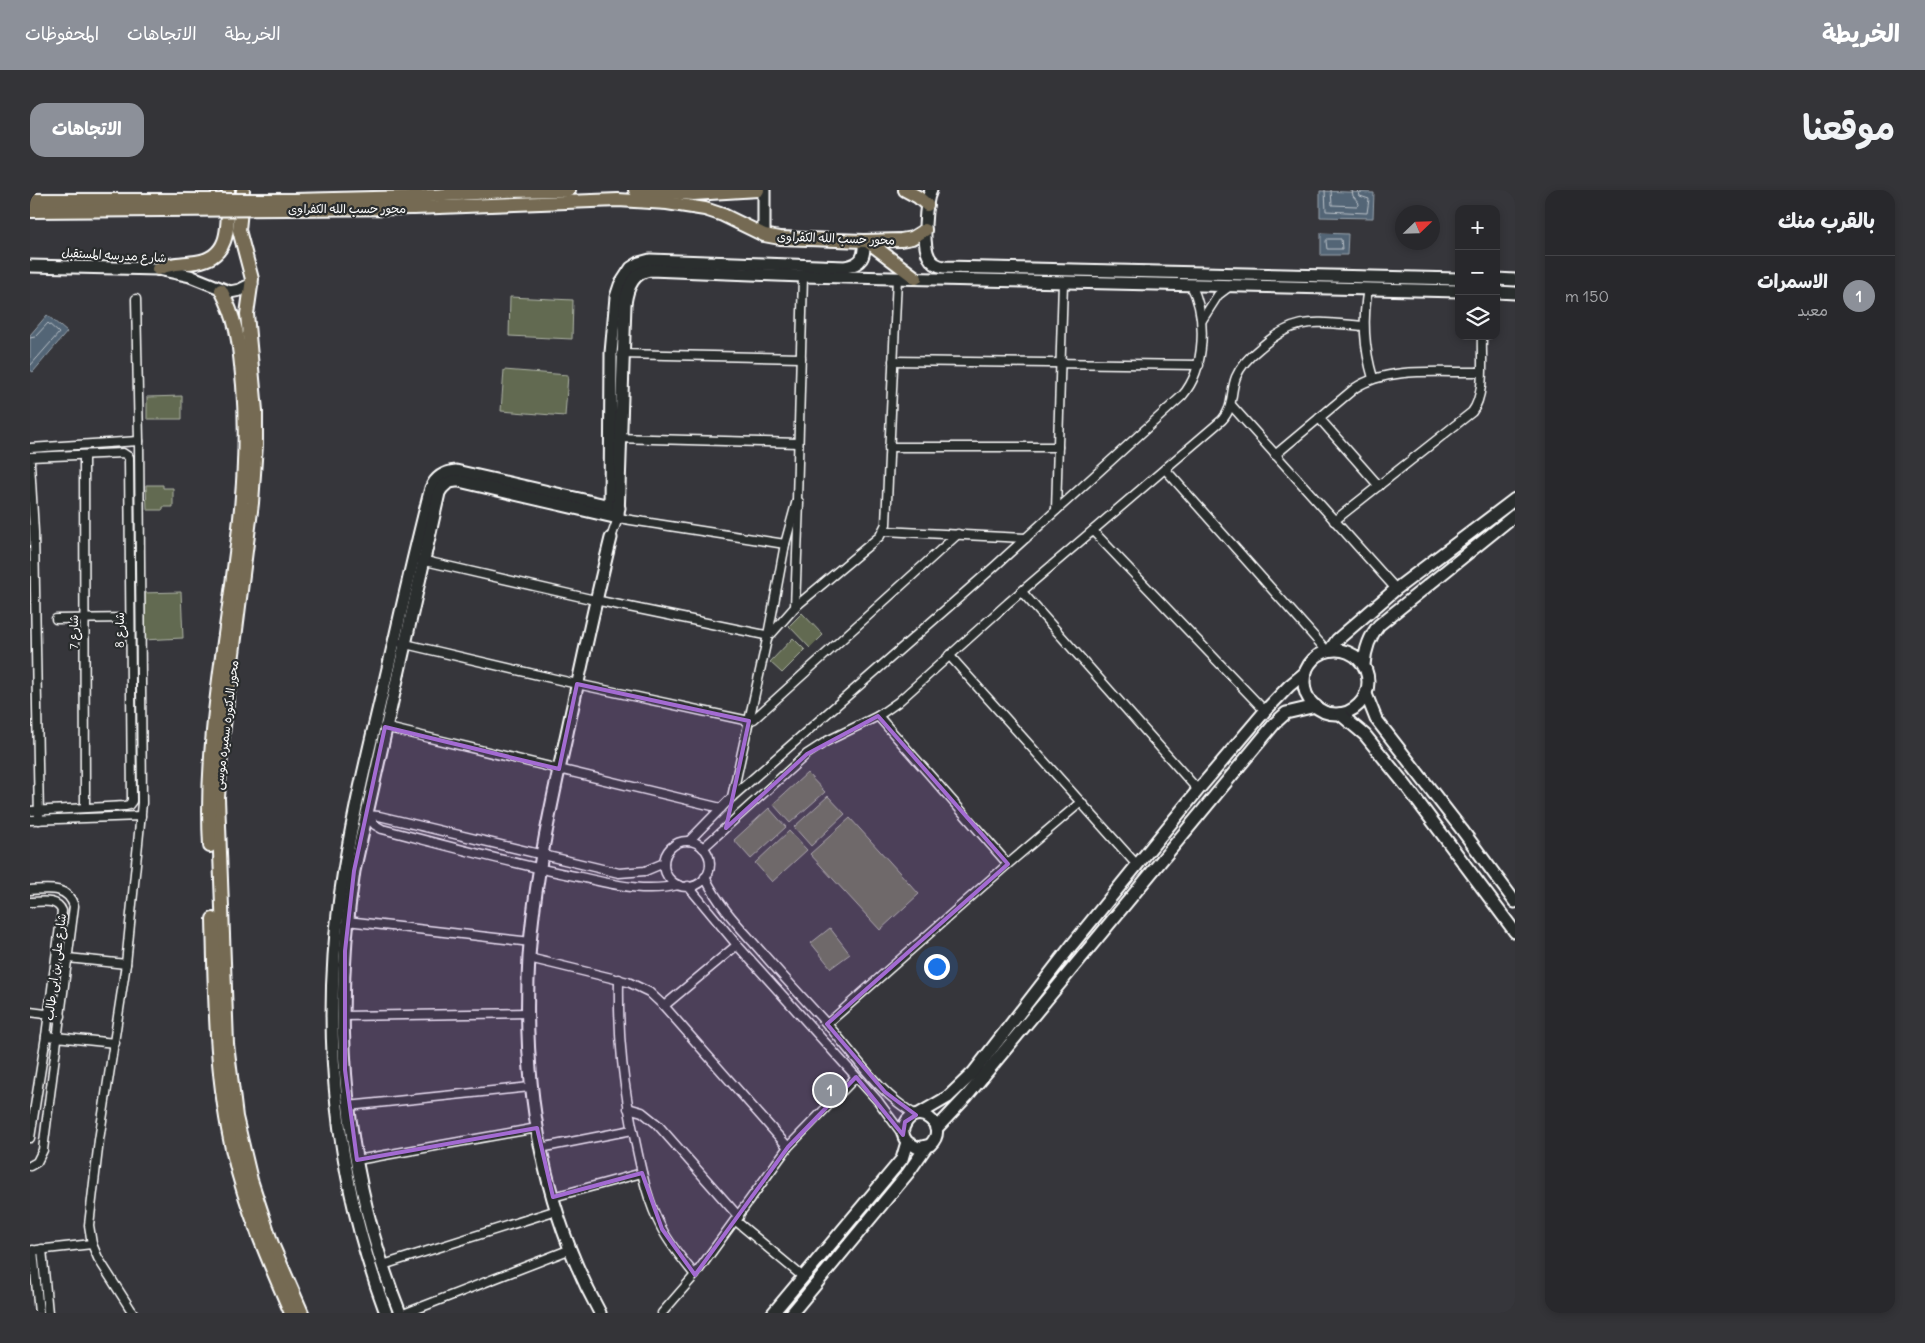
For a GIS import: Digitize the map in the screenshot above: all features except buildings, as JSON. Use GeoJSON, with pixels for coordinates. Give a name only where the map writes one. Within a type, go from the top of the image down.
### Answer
{"type":"FeatureCollection","features":[{"type":"Feature","properties":{"kind":"main road"},"geometry":{"type":"LineString","coordinates":[[158,268],[170,264],[203,261],[219,252],[226,235],[228,190]]}},
{"type":"Feature","properties":{"kind":"main road","name":"محور الدكتوره سميره موسى"},"geometry":{"type":"LineString","coordinates":[[243,190],[239,230],[250,269],[252,284],[247,314],[256,411],[254,475],[241,602],[222,741],[218,798],[225,1008],[231,1081],[243,1149],[263,1220],[286,1280],[302,1313]]}},
{"type":"Feature","properties":{"kind":"main road","name":"محور حسب الله الكفراوى"},"geometry":{"type":"LineString","coordinates":[[30,211],[292,204],[506,191],[569,190]]}},
{"type":"Feature","properties":{"kind":"main road"},"geometry":{"type":"LineString","coordinates":[[635,190],[699,192],[758,190]]}},
{"type":"Feature","properties":{"kind":"main road"},"geometry":{"type":"LineString","coordinates":[[905,190],[918,197],[927,206]]}},
{"type":"Feature","properties":{"kind":"main road","name":"محور حسب الله الكفراوى"},"geometry":{"type":"LineString","coordinates":[[30,200],[292,204],[356,209],[593,200],[634,201],[705,209],[723,215],[764,235],[780,238],[865,241],[906,239],[926,230]]}},
{"type":"Feature","properties":{"kind":"main road"},"geometry":{"type":"LineString","coordinates":[[865,241],[916,278]]}},
{"type":"Feature","properties":{"kind":"main road","name":"محور الدكتوره سميره موسى"},"geometry":{"type":"LineString","coordinates":[[221,290],[231,310],[238,332],[245,412],[244,463],[239,520],[212,739],[209,797],[218,1045],[226,1119],[241,1183],[263,1249],[291,1313]]}},
{"type":"Feature","properties":{"kind":"street"},"geometry":{"type":"LineString","coordinates":[[764,190],[764,235]]}},
{"type":"Feature","properties":{"kind":"street"},"geometry":{"type":"LineString","coordinates":[[931,190],[927,206],[926,247],[928,255],[936,265],[944,268],[1276,281],[1455,279]]}},
{"type":"Feature","properties":{"kind":"street"},"geometry":{"type":"LineString","coordinates":[[600,1313],[578,1271],[552,1197],[540,1148],[530,1087],[528,1056],[529,958],[542,855],[595,600],[611,538],[614,512],[617,354],[630,276],[636,264],[650,260],[845,267],[857,264],[862,258],[865,241]]}},
{"type":"Feature","properties":{"kind":"street","name":"شارع مدرسه المستقبل"},"geometry":{"type":"LineString","coordinates":[[30,266],[158,268],[190,276],[221,290]]}},
{"type":"Feature","properties":{"kind":"street"},"geometry":{"type":"LineString","coordinates":[[630,276],[650,270],[804,276],[1230,286]]}},
{"type":"Feature","properties":{"kind":"street"},"geometry":{"type":"LineString","coordinates":[[732,798],[768,635],[784,544],[797,500],[804,276]]}},
{"type":"Feature","properties":{"kind":"street"},"geometry":{"type":"LineString","coordinates":[[417,559],[595,600],[768,635],[772,633],[796,607],[884,531],[888,520],[889,447],[897,278]]}},
{"type":"Feature","properties":{"kind":"street"},"geometry":{"type":"LineString","coordinates":[[1202,320],[1215,299],[1230,286],[1244,280]]}},
{"type":"Feature","properties":{"kind":"street"},"geometry":{"type":"LineString","coordinates":[[1500,280],[1515,280]]}},
{"type":"Feature","properties":{"kind":"street"},"geometry":{"type":"LineString","coordinates":[[1276,281],[1368,289],[1455,291]]}},
{"type":"Feature","properties":{"kind":"street"},"geometry":{"type":"LineString","coordinates":[[1056,510],[1063,282]]}},
{"type":"Feature","properties":{"kind":"street"},"geometry":{"type":"LineString","coordinates":[[221,290],[237,291],[252,284]]}},
{"type":"Feature","properties":{"kind":"street"},"geometry":{"type":"LineString","coordinates":[[690,841],[732,798],[1026,538],[1182,396],[1192,383],[1198,365],[1202,320],[1191,285]]}},
{"type":"Feature","properties":{"kind":"street"},"geometry":{"type":"LineString","coordinates":[[1368,289],[1364,326],[1367,357],[1373,378]]}},
{"type":"Feature","properties":{"kind":"street"},"geometry":{"type":"LineString","coordinates":[[1500,292],[1515,292]]}},
{"type":"Feature","properties":{"kind":"street"},"geometry":{"type":"LineString","coordinates":[[133,1313],[98,1258],[92,1244],[90,1218],[99,1140],[126,964],[141,816],[139,442],[136,299]]}},
{"type":"Feature","properties":{"kind":"street"},"geometry":{"type":"LineString","coordinates":[[703,848],[807,754],[827,741],[878,716],[898,702],[949,655],[1225,417],[1231,405],[1234,384],[1242,367],[1250,357],[1281,331],[1304,323],[1364,326]]}},
{"type":"Feature","properties":{"kind":"street"},"geometry":{"type":"LineString","coordinates":[[1334,522],[1472,412],[1479,399],[1482,340]]}},
{"type":"Feature","properties":{"kind":"street"},"geometry":{"type":"LineString","coordinates":[[617,354],[801,358]]}},
{"type":"Feature","properties":{"kind":"street"},"geometry":{"type":"LineString","coordinates":[[893,361],[1198,365]]}},
{"type":"Feature","properties":{"kind":"street"},"geometry":{"type":"LineString","coordinates":[[1275,455],[1355,388],[1373,378],[1392,373],[1481,372]]}},
{"type":"Feature","properties":{"kind":"street"},"geometry":{"type":"LineString","coordinates":[[1231,405],[1396,589]]}},
{"type":"Feature","properties":{"kind":"street"},"geometry":{"type":"LineString","coordinates":[[1319,418],[1379,486]]}},
{"type":"Feature","properties":{"kind":"street"},"geometry":{"type":"LineString","coordinates":[[616,438],[798,443]]}},
{"type":"Feature","properties":{"kind":"street"},"geometry":{"type":"LineString","coordinates":[[84,455],[30,457],[30,448],[139,442]]}},
{"type":"Feature","properties":{"kind":"street"},"geometry":{"type":"LineString","coordinates":[[889,447],[1058,447]]}},
{"type":"Feature","properties":{"kind":"street","name":"شارع 8"},"geometry":{"type":"LineString","coordinates":[[84,455],[123,453],[128,455],[130,459],[132,801],[126,806],[85,808]]}},
{"type":"Feature","properties":{"kind":"street","name":"شارع 7"},"geometry":{"type":"LineString","coordinates":[[84,455],[85,808]]}},
{"type":"Feature","properties":{"kind":"street"},"geometry":{"type":"LineString","coordinates":[[30,463],[34,737],[39,820]]}},
{"type":"Feature","properties":{"kind":"street"},"geometry":{"type":"LineString","coordinates":[[1165,469],[1328,650]]}},
{"type":"Feature","properties":{"kind":"street"},"geometry":{"type":"LineString","coordinates":[[386,1313],[355,1218],[340,1131],[332,1045],[334,958],[338,912],[400,643],[417,559],[439,493],[443,486],[452,481],[459,481],[784,544]]}},
{"type":"Feature","properties":{"kind":"street"},"geometry":{"type":"LineString","coordinates":[[774,1313],[898,1164],[904,1154],[905,1122],[948,1097],[973,1072],[1072,945],[1265,711],[1289,686],[1306,672],[1314,659],[1328,650],[1342,634],[1396,589],[1515,499]]}},
{"type":"Feature","properties":{"kind":"street"},"geometry":{"type":"LineString","coordinates":[[796,607],[799,504],[797,500]]}},
{"type":"Feature","properties":{"kind":"street"},"geometry":{"type":"LineString","coordinates":[[1364,665],[1366,648],[1380,625],[1514,516]]}},
{"type":"Feature","properties":{"kind":"street"},"geometry":{"type":"LineString","coordinates":[[884,531],[1026,538]]}},
{"type":"Feature","properties":{"kind":"street"},"geometry":{"type":"LineString","coordinates":[[1093,531],[1265,711]]}},
{"type":"Feature","properties":{"kind":"street"},"geometry":{"type":"LineString","coordinates":[[400,643],[748,721],[754,719],[958,534]]}},
{"type":"Feature","properties":{"kind":"street"},"geometry":{"type":"LineString","coordinates":[[1022,592],[1198,790]]}},
{"type":"Feature","properties":{"kind":"street"},"geometry":{"type":"LineString","coordinates":[[56,619],[130,618]]}},
{"type":"Feature","properties":{"kind":"street"},"geometry":{"type":"LineString","coordinates":[[1306,672],[1306,691],[1316,706],[1331,714],[1340,714],[1356,708],[1366,694],[1368,684],[1368,674],[1364,665],[1352,654],[1337,649],[1328,650]]}},
{"type":"Feature","properties":{"kind":"street"},"geometry":{"type":"LineString","coordinates":[[949,655],[1137,865]]}},
{"type":"Feature","properties":{"kind":"street"},"geometry":{"type":"LineString","coordinates":[[1366,694],[1376,719],[1515,902]]}},
{"type":"Feature","properties":{"kind":"street"},"geometry":{"type":"LineString","coordinates":[[936,1129],[974,1088],[1275,723],[1286,713],[1316,706]]}},
{"type":"Feature","properties":{"kind":"street"},"geometry":{"type":"LineString","coordinates":[[1340,714],[1365,736],[1407,787],[1515,932]]}},
{"type":"Feature","properties":{"kind":"street"},"geometry":{"type":"LineString","coordinates":[[878,716],[1008,864]]}},
{"type":"Feature","properties":{"kind":"street"},"geometry":{"type":"LineString","coordinates":[[380,726],[721,808]]}},
{"type":"Feature","properties":{"kind":"street"},"geometry":{"type":"LineString","coordinates":[[827,1024],[1081,802]]}},
{"type":"Feature","properties":{"kind":"street"},"geometry":{"type":"LineString","coordinates":[[30,811],[85,808]]}},
{"type":"Feature","properties":{"kind":"street"},"geometry":{"type":"LineString","coordinates":[[360,814],[379,816],[619,873],[645,871],[664,863]]}},
{"type":"Feature","properties":{"kind":"street"},"geometry":{"type":"LineString","coordinates":[[360,814],[382,829],[541,869],[640,888],[657,889],[678,884]]}},
{"type":"Feature","properties":{"kind":"street"},"geometry":{"type":"LineString","coordinates":[[30,820],[141,816]]}},
{"type":"Feature","properties":{"kind":"street"},"geometry":{"type":"LineString","coordinates":[[690,841],[703,848],[709,861],[708,871],[700,883],[688,886],[678,884],[669,878],[664,863],[670,848],[679,842],[690,841]]}},
{"type":"Feature","properties":{"kind":"street"},"geometry":{"type":"LineString","coordinates":[[349,870],[343,1016],[348,1106],[368,1215],[383,1266],[400,1313]]}},
{"type":"Feature","properties":{"kind":"street"},"geometry":{"type":"LineString","coordinates":[[705,877],[724,909],[885,1092],[905,1108],[928,1117],[935,1124],[936,1129],[933,1142],[926,1147],[908,1173],[792,1313]]}},
{"type":"Feature","properties":{"kind":"street"},"geometry":{"type":"LineString","coordinates":[[688,886],[737,945],[878,1101],[905,1139],[918,1148],[926,1147]]}},
{"type":"Feature","properties":{"kind":"street","name":"شارع على بن ابى طالب"},"geometry":{"type":"LineString","coordinates":[[30,890],[58,889],[64,891],[72,900],[74,906],[43,1150],[37,1162],[30,1166]]}},
{"type":"Feature","properties":{"kind":"street","name":"شارع على بن ابى طالب"},"geometry":{"type":"LineString","coordinates":[[30,902],[54,902],[62,910],[46,1036],[30,1138]]}},
{"type":"Feature","properties":{"kind":"street"},"geometry":{"type":"LineString","coordinates":[[347,922],[530,942]]}},
{"type":"Feature","properties":{"kind":"street"},"geometry":{"type":"LineString","coordinates":[[664,1006],[737,945]]}},
{"type":"Feature","properties":{"kind":"street"},"geometry":{"type":"LineString","coordinates":[[1072,945],[1084,954]]}},
{"type":"Feature","properties":{"kind":"street"},"geometry":{"type":"LineString","coordinates":[[68,958],[126,964]]}},
{"type":"Feature","properties":{"kind":"street"},"geometry":{"type":"LineString","coordinates":[[529,958],[619,979],[642,988],[664,1006],[788,1147]]}},
{"type":"Feature","properties":{"kind":"street"},"geometry":{"type":"LineString","coordinates":[[619,979],[621,1062],[632,1130],[642,1173],[650,1201],[662,1229],[678,1255],[695,1275]]}},
{"type":"Feature","properties":{"kind":"street"},"geometry":{"type":"LineString","coordinates":[[30,1012],[61,1016]]}},
{"type":"Feature","properties":{"kind":"street"},"geometry":{"type":"LineString","coordinates":[[343,1016],[528,1013]]}},
{"type":"Feature","properties":{"kind":"street"},"geometry":{"type":"LineString","coordinates":[[46,1036],[115,1043]]}},
{"type":"Feature","properties":{"kind":"street"},"geometry":{"type":"LineString","coordinates":[[662,1313],[695,1275],[788,1147],[856,1077]]}},
{"type":"Feature","properties":{"kind":"street"},"geometry":{"type":"LineString","coordinates":[[348,1106],[530,1087]]}},
{"type":"Feature","properties":{"kind":"street"},"geometry":{"type":"LineString","coordinates":[[628,1108],[642,1112],[657,1124],[737,1219],[803,1277]]}},
{"type":"Feature","properties":{"kind":"street"},"geometry":{"type":"LineString","coordinates":[[357,1160],[537,1128]]}},
{"type":"Feature","properties":{"kind":"street"},"geometry":{"type":"LineString","coordinates":[[540,1148],[632,1130]]}},
{"type":"Feature","properties":{"kind":"street"},"geometry":{"type":"LineString","coordinates":[[552,1197],[642,1173]]}},
{"type":"Feature","properties":{"kind":"street"},"geometry":{"type":"LineString","coordinates":[[383,1266],[557,1210]]}},
{"type":"Feature","properties":{"kind":"street"},"geometry":{"type":"LineString","coordinates":[[355,1218],[368,1215]]}},
{"type":"Feature","properties":{"kind":"street"},"geometry":{"type":"LineString","coordinates":[[39,1313],[31,1250],[92,1244]]}},
{"type":"Feature","properties":{"kind":"street"},"geometry":{"type":"LineString","coordinates":[[42,1249],[48,1313]]}},
{"type":"Feature","properties":{"kind":"street"},"geometry":{"type":"LineString","coordinates":[[406,1313],[571,1249]]}},
{"type":"Feature","properties":{"kind":"street"},"geometry":{"type":"LineString","coordinates":[[38,1295],[46,1294]]}},
{"type":"Feature","properties":{"kind":"highlighted area"},"geometry":{"type":"Polygon","coordinates":[[[577,684],[749,721],[726,828],[807,754],[878,716],[1008,864],[827,1024],[885,1092],[916,1115],[905,1122],[903,1135],[856,1077],[788,1147],[695,1275],[662,1229],[642,1173],[553,1197],[537,1128],[357,1160],[345,1070],[345,951],[354,871],[385,727],[559,769],[577,684]]]}},
{"type":"Feature","properties":{"kind":"green space"},"geometry":{"type":"Polygon","coordinates":[[[510,297],[573,300],[572,339],[509,336],[510,297]]]}},
{"type":"Feature","properties":{"kind":"green space"},"geometry":{"type":"Polygon","coordinates":[[[504,370],[568,375],[565,416],[501,411],[504,370]]]}},
{"type":"Feature","properties":{"kind":"green space"},"geometry":{"type":"Polygon","coordinates":[[[182,396],[182,419],[147,419],[147,397],[182,396]]]}},
{"type":"Feature","properties":{"kind":"green space"},"geometry":{"type":"Polygon","coordinates":[[[146,485],[163,485],[163,488],[173,488],[173,507],[163,507],[163,510],[147,510],[146,485]]]}},
{"type":"Feature","properties":{"kind":"green space"},"geometry":{"type":"Polygon","coordinates":[[[181,592],[183,638],[143,640],[141,593],[181,592]]]}},
{"type":"Feature","properties":{"kind":"green space"},"geometry":{"type":"Polygon","coordinates":[[[802,613],[823,635],[810,648],[789,626],[802,613]]]}},
{"type":"Feature","properties":{"kind":"green space"},"geometry":{"type":"Polygon","coordinates":[[[793,638],[805,650],[782,673],[770,662],[793,638]]]}},
{"type":"Feature","properties":{"kind":"green space"},"geometry":{"type":"Polygon","coordinates":[[[807,773],[825,792],[790,823],[773,804],[807,773]]]}},
{"type":"Feature","properties":{"kind":"green space"},"geometry":{"type":"Polygon","coordinates":[[[828,796],[845,814],[811,846],[794,827],[828,796]]]}},
{"type":"Feature","properties":{"kind":"green space"},"geometry":{"type":"Polygon","coordinates":[[[769,808],[786,827],[751,859],[734,840],[769,808]]]}},
{"type":"Feature","properties":{"kind":"green space"},"geometry":{"type":"Polygon","coordinates":[[[850,818],[919,894],[880,930],[810,854],[850,818]]]}},
{"type":"Feature","properties":{"kind":"green space"},"geometry":{"type":"Polygon","coordinates":[[[789,831],[807,850],[772,882],[755,863],[789,831]]]}},
{"type":"Feature","properties":{"kind":"green space"},"geometry":{"type":"Polygon","coordinates":[[[830,928],[850,954],[831,968],[811,943],[830,928]]]}},
{"type":"Feature","properties":{"kind":"water"},"geometry":{"type":"Polygon","coordinates":[[[1320,191],[1374,193],[1373,218],[1320,217],[1320,191]]]}},
{"type":"Feature","properties":{"kind":"water"},"geometry":{"type":"Polygon","coordinates":[[[1321,233],[1348,234],[1347,255],[1321,255],[1321,233]]]}},
{"type":"Feature","properties":{"kind":"water"},"geometry":{"type":"Polygon","coordinates":[[[47,315],[67,332],[33,372],[30,370],[30,335],[47,315]]]}},
{"type":"Feature","properties":{"kind":"place","name":"الاسمرات"},"geometry":{"type":"Point","coordinates":[830,1090]}}]}
